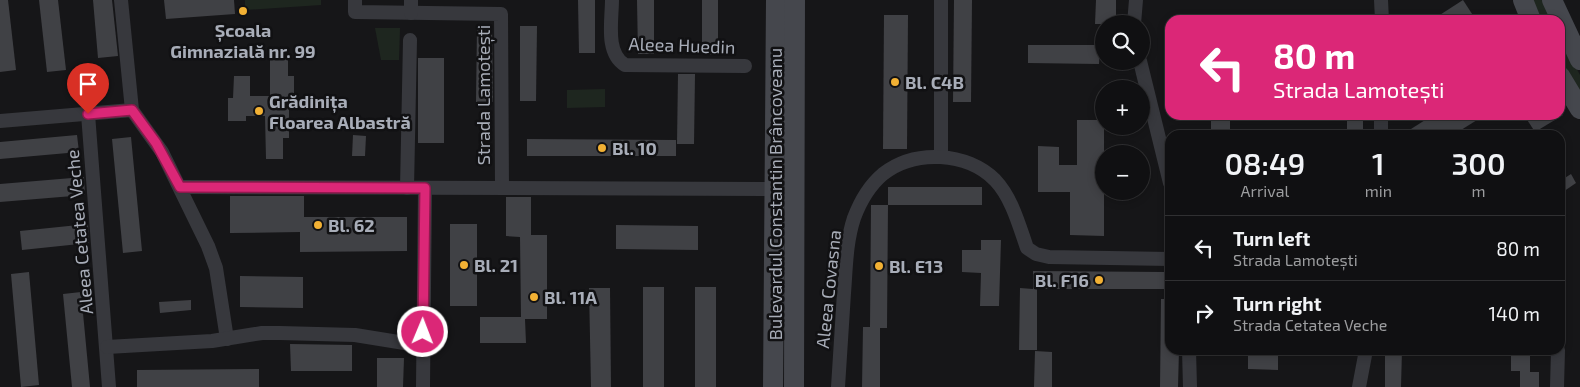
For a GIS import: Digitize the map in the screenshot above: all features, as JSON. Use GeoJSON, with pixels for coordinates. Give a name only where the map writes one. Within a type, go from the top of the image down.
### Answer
{"type":"FeatureCollection","features":[{"type":"Feature","properties":{"kind":"main road","name":"Bulevardul Constantin Brâncoveanu"},"geometry":{"type":"LineString","coordinates":[[773,387],[776,0]]}},
{"type":"Feature","properties":{"kind":"main road","name":"Bulevardul Constantin Brâncoveanu"},"geometry":{"type":"LineString","coordinates":[[794,387],[795,0]]}},
{"type":"Feature","properties":{"kind":"main road"},"geometry":{"type":"LineString","coordinates":[[1523,0],[1529,15]]}},
{"type":"Feature","properties":{"kind":"main road"},"geometry":{"type":"LineString","coordinates":[[1552,0],[1559,15]]}},
{"type":"Feature","properties":{"kind":"main road"},"geometry":{"type":"LineString","coordinates":[[1565,28],[1580,60]]}},
{"type":"Feature","properties":{"kind":"main road"},"geometry":{"type":"LineString","coordinates":[[1565,84],[1580,109]]}},
{"type":"Feature","properties":{"kind":"street"},"geometry":{"type":"LineString","coordinates":[[121,0],[132,110],[156,143],[180,187],[213,257],[227,339]]}},
{"type":"Feature","properties":{"kind":"street","name":"Aleea Huedin"},"geometry":{"type":"LineString","coordinates":[[612,0],[612,49],[618,61],[632,66],[745,66]]}},
{"type":"Feature","properties":{"kind":"street"},"geometry":{"type":"LineString","coordinates":[[941,0],[941,156]]}},
{"type":"Feature","properties":{"kind":"street"},"geometry":{"type":"LineString","coordinates":[[1135,15],[1136,0]]}},
{"type":"Feature","properties":{"kind":"street"},"geometry":{"type":"LineString","coordinates":[[1382,15],[1383,1]]}},
{"type":"Feature","properties":{"kind":"street"},"geometry":{"type":"LineString","coordinates":[[355,6],[411,6]]}},
{"type":"Feature","properties":{"kind":"street","name":"Strada Lamotești"},"geometry":{"type":"LineString","coordinates":[[411,6],[501,14],[502,188]]}},
{"type":"Feature","properties":{"kind":"street"},"geometry":{"type":"LineString","coordinates":[[407,188],[410,40]]}},
{"type":"Feature","properties":{"kind":"street"},"geometry":{"type":"LineString","coordinates":[[1142,70],[1165,163]]}},
{"type":"Feature","properties":{"kind":"street"},"geometry":{"type":"LineString","coordinates":[[0,121],[132,110]]}},
{"type":"Feature","properties":{"kind":"street","name":"Aleea Cetatea Veche"},"geometry":{"type":"LineString","coordinates":[[88,114],[109,387]]}},
{"type":"Feature","properties":{"kind":"street","name":"Aleea Covasna"},"geometry":{"type":"LineString","coordinates":[[838,387],[847,249],[852,226],[862,199],[884,174],[918,159],[941,156],[971,164],[993,179],[1002,189],[1028,248],[1036,254],[1049,257],[1165,259]]}},
{"type":"Feature","properties":{"kind":"street","name":"Strada Lamotești"},"geometry":{"type":"LineString","coordinates":[[180,187],[775,189]]}},
{"type":"Feature","properties":{"kind":"street"},"geometry":{"type":"LineString","coordinates":[[422,387],[425,188]]}},
{"type":"Feature","properties":{"kind":"street"},"geometry":{"type":"LineString","coordinates":[[107,346],[227,339],[262,333],[343,334],[423,346]]}},
{"type":"Feature","properties":{"kind":"street"},"geometry":{"type":"LineString","coordinates":[[1190,355],[1192,386]]}},
{"type":"Feature","properties":{"kind":"street"},"geometry":{"type":"LineString","coordinates":[[1359,387],[1365,355]]}},
{"type":"Feature","properties":{"kind":"street"},"geometry":{"type":"LineString","coordinates":[[1558,355],[1558,387]]}},
{"type":"Feature","properties":{"kind":"shaded area"},"geometry":{"type":"Polygon","coordinates":[[[245,0],[321,0],[321,5],[245,10],[245,0]]]}},
{"type":"Feature","properties":{"kind":"shaded area"},"geometry":{"type":"Polygon","coordinates":[[[1533,0],[1544,0],[1550,15],[1539,15],[1533,0]]]}},
{"type":"Feature","properties":{"kind":"shaded area"},"geometry":{"type":"Polygon","coordinates":[[[375,28],[400,28],[399,60],[381,60],[375,28]]]}},
{"type":"Feature","properties":{"kind":"shaded area"},"geometry":{"type":"Polygon","coordinates":[[[1565,46],[1580,75],[1580,94],[1565,68],[1565,46]]]}},
{"type":"Feature","properties":{"kind":"shaded area"},"geometry":{"type":"Polygon","coordinates":[[[605,89],[605,107],[567,108],[567,90],[605,89]]]}},
{"type":"Feature","properties":{"kind":"building"},"geometry":{"type":"Polygon","coordinates":[[[0,0],[8,0],[16,70],[0,72],[0,0]]]}},
{"type":"Feature","properties":{"kind":"building"},"geometry":{"type":"Polygon","coordinates":[[[39,0],[58,0],[66,70],[47,72],[39,0]]]}},
{"type":"Feature","properties":{"kind":"building"},"geometry":{"type":"Polygon","coordinates":[[[93,0],[112,0],[118,56],[98,58],[93,0]]]}},
{"type":"Feature","properties":{"kind":"building"},"geometry":{"type":"Polygon","coordinates":[[[164,0],[234,0],[235,14],[166,19],[164,0]]]}},
{"type":"Feature","properties":{"kind":"building"},"geometry":{"type":"Polygon","coordinates":[[[578,0],[595,0],[595,53],[579,53],[578,0]]]}},
{"type":"Feature","properties":{"kind":"building"},"geometry":{"type":"Polygon","coordinates":[[[637,0],[654,0],[654,54],[638,54],[637,0]]]}},
{"type":"Feature","properties":{"kind":"building"},"geometry":{"type":"Polygon","coordinates":[[[702,0],[718,0],[718,55],[702,55],[702,0]]]}},
{"type":"Feature","properties":{"kind":"building"},"geometry":{"type":"Polygon","coordinates":[[[954,0],[972,0],[971,102],[953,102],[954,0]]]}},
{"type":"Feature","properties":{"kind":"building"},"geometry":{"type":"Polygon","coordinates":[[[1096,0],[1116,0],[1116,15],[1095,15],[1096,0]]]}},
{"type":"Feature","properties":{"kind":"building"},"geometry":{"type":"Polygon","coordinates":[[[1463,0],[1473,15],[1440,15],[1463,0]]]}},
{"type":"Feature","properties":{"kind":"building","name":"Bl. C4B"},"geometry":{"type":"Polygon","coordinates":[[[884,15],[908,15],[907,149],[883,149],[884,15]]]}},
{"type":"Feature","properties":{"kind":"building"},"geometry":{"type":"Polygon","coordinates":[[[520,26],[537,26],[536,101],[520,101],[520,26]]]}},
{"type":"Feature","properties":{"kind":"building"},"geometry":{"type":"Polygon","coordinates":[[[477,27],[492,27],[493,102],[476,102],[477,27]]]}},
{"type":"Feature","properties":{"kind":"building"},"geometry":{"type":"Polygon","coordinates":[[[1028,45],[1095,45],[1095,64],[1028,63],[1028,45]]]}},
{"type":"Feature","properties":{"kind":"building","name":"Grădinița Floarea Albastră"},"geometry":{"type":"Polygon","coordinates":[[[270,55],[288,55],[288,76],[294,76],[294,106],[289,106],[289,138],[283,138],[283,159],[266,159],[265,116],[246,116],[246,121],[228,121],[228,98],[233,98],[234,76],[250,76],[250,96],[270,96],[270,55]]]}},
{"type":"Feature","properties":{"kind":"building"},"geometry":{"type":"Polygon","coordinates":[[[418,58],[444,58],[444,143],[418,143],[418,58]]]}},
{"type":"Feature","properties":{"kind":"building"},"geometry":{"type":"Polygon","coordinates":[[[678,74],[695,74],[694,144],[677,144],[678,74]]]}},
{"type":"Feature","properties":{"kind":"building"},"geometry":{"type":"Polygon","coordinates":[[[1077,120],[1095,120],[1095,135],[1104,135],[1104,145],[1095,145],[1095,200],[1104,200],[1104,236],[1070,235],[1070,192],[1038,192],[1038,146],[1059,147],[1059,165],[1077,165],[1077,120]]]}},
{"type":"Feature","properties":{"kind":"building"},"geometry":{"type":"Polygon","coordinates":[[[1211,120],[1230,120],[1230,130],[1211,130],[1211,120]]]}},
{"type":"Feature","properties":{"kind":"building"},"geometry":{"type":"Polygon","coordinates":[[[1347,120],[1363,120],[1363,130],[1347,130],[1347,120]]]}},
{"type":"Feature","properties":{"kind":"building"},"geometry":{"type":"Polygon","coordinates":[[[1425,120],[1477,120],[1461,130],[1411,129],[1425,120]]]}},
{"type":"Feature","properties":{"kind":"building"},"geometry":{"type":"Polygon","coordinates":[[[1527,120],[1555,120],[1538,130],[1534,130],[1527,120]]]}},
{"type":"Feature","properties":{"kind":"building"},"geometry":{"type":"Polygon","coordinates":[[[77,135],[79,152],[0,159],[0,142],[77,135]]]}},
{"type":"Feature","properties":{"kind":"building"},"geometry":{"type":"Polygon","coordinates":[[[353,135],[366,136],[365,156],[352,156],[353,135]]]}},
{"type":"Feature","properties":{"kind":"building"},"geometry":{"type":"Polygon","coordinates":[[[131,137],[142,251],[123,253],[112,139],[131,137]]]}},
{"type":"Feature","properties":{"kind":"building","name":"Bl. 10"},"geometry":{"type":"Polygon","coordinates":[[[527,139],[676,140],[676,156],[527,156],[527,139]]]}},
{"type":"Feature","properties":{"kind":"building"},"geometry":{"type":"Polygon","coordinates":[[[1571,174],[1576,183],[1565,191],[1565,178],[1571,174]]]}},
{"type":"Feature","properties":{"kind":"building"},"geometry":{"type":"Polygon","coordinates":[[[84,177],[85,195],[0,202],[0,184],[84,177]]]}},
{"type":"Feature","properties":{"kind":"building"},"geometry":{"type":"Polygon","coordinates":[[[888,187],[982,187],[982,205],[888,205],[888,187]]]}},
{"type":"Feature","properties":{"kind":"building","name":"Bl. 62"},"geometry":{"type":"Polygon","coordinates":[[[230,196],[304,196],[304,217],[407,217],[407,251],[300,252],[300,232],[230,233],[230,196]]]}},
{"type":"Feature","properties":{"kind":"building"},"geometry":{"type":"Polygon","coordinates":[[[506,197],[531,197],[531,235],[547,235],[547,319],[525,319],[526,343],[480,343],[480,317],[521,317],[520,237],[506,236],[506,197]]]}},
{"type":"Feature","properties":{"kind":"building","name":"Bl. E13"},"geometry":{"type":"Polygon","coordinates":[[[871,205],[888,205],[887,328],[880,328],[880,387],[862,387],[863,327],[870,327],[871,205]]]}},
{"type":"Feature","properties":{"kind":"building"},"geometry":{"type":"Polygon","coordinates":[[[88,224],[89,243],[22,250],[20,231],[88,224]]]}},
{"type":"Feature","properties":{"kind":"building","name":"Bl. 21"},"geometry":{"type":"Polygon","coordinates":[[[450,224],[477,224],[477,306],[450,306],[450,224]]]}},
{"type":"Feature","properties":{"kind":"building"},"geometry":{"type":"Polygon","coordinates":[[[616,225],[698,226],[698,250],[616,249],[616,225]]]}},
{"type":"Feature","properties":{"kind":"building"},"geometry":{"type":"Polygon","coordinates":[[[981,240],[1001,240],[999,306],[980,306],[981,273],[962,272],[962,250],[981,250],[981,240]]]}},
{"type":"Feature","properties":{"kind":"building","name":"Bl. F16"},"geometry":{"type":"Polygon","coordinates":[[[1033,271],[1165,272],[1165,289],[1037,289],[1037,350],[1019,350],[1020,288],[1033,289],[1033,271]]]}},
{"type":"Feature","properties":{"kind":"building"},"geometry":{"type":"Polygon","coordinates":[[[29,272],[39,385],[21,387],[11,274],[29,272]]]}},
{"type":"Feature","properties":{"kind":"building"},"geometry":{"type":"Polygon","coordinates":[[[240,276],[303,277],[303,308],[240,307],[240,276]]]}},
{"type":"Feature","properties":{"kind":"building"},"geometry":{"type":"Polygon","coordinates":[[[643,287],[664,287],[664,387],[643,387],[643,287]]]}},
{"type":"Feature","properties":{"kind":"building"},"geometry":{"type":"Polygon","coordinates":[[[695,287],[716,287],[716,387],[695,387],[695,287]]]}},
{"type":"Feature","properties":{"kind":"building"},"geometry":{"type":"Polygon","coordinates":[[[589,288],[610,288],[611,387],[591,387],[589,288]]]}},
{"type":"Feature","properties":{"kind":"building"},"geometry":{"type":"Polygon","coordinates":[[[81,292],[90,387],[72,387],[63,294],[81,292]]]}},
{"type":"Feature","properties":{"kind":"building"},"geometry":{"type":"Polygon","coordinates":[[[1161,299],[1165,299],[1165,355],[1179,355],[1178,387],[1160,387],[1161,299]]]}},
{"type":"Feature","properties":{"kind":"building"},"geometry":{"type":"Polygon","coordinates":[[[191,300],[191,310],[160,313],[159,302],[191,300]]]}},
{"type":"Feature","properties":{"kind":"building"},"geometry":{"type":"Polygon","coordinates":[[[290,344],[352,345],[352,371],[291,371],[290,344]]]}},
{"type":"Feature","properties":{"kind":"building"},"geometry":{"type":"Polygon","coordinates":[[[1035,351],[1052,352],[1052,387],[1034,387],[1035,351]]]}},
{"type":"Feature","properties":{"kind":"building"},"geometry":{"type":"Polygon","coordinates":[[[1248,355],[1278,355],[1278,370],[1248,369],[1248,355]]]}},
{"type":"Feature","properties":{"kind":"building"},"geometry":{"type":"Polygon","coordinates":[[[1385,355],[1402,355],[1401,387],[1385,387],[1385,355]]]}},
{"type":"Feature","properties":{"kind":"building"},"geometry":{"type":"Polygon","coordinates":[[[1511,355],[1530,355],[1530,372],[1539,372],[1539,387],[1520,387],[1520,371],[1511,371],[1511,355]]]}},
{"type":"Feature","properties":{"kind":"building"},"geometry":{"type":"Polygon","coordinates":[[[377,358],[404,358],[403,387],[377,387],[377,358]]]}},
{"type":"Feature","properties":{"kind":"building"},"geometry":{"type":"Polygon","coordinates":[[[259,369],[259,387],[137,387],[137,370],[259,369]]]}},
{"type":"Feature","properties":{"kind":"place","name":"Școala Gimnazială nr. 99"},"geometry":{"type":"Point","coordinates":[243,11]}},
{"type":"Feature","properties":{"kind":"place","name":"Bl. C4B"},"geometry":{"type":"Point","coordinates":[895,82]}},
{"type":"Feature","properties":{"kind":"place","name":"Grădinița Floarea Albastră"},"geometry":{"type":"Point","coordinates":[259,111]}},
{"type":"Feature","properties":{"kind":"place","name":"Bl. 10"},"geometry":{"type":"Point","coordinates":[602,148]}},
{"type":"Feature","properties":{"kind":"place","name":"Bl. 62"},"geometry":{"type":"Point","coordinates":[318,225]}},
{"type":"Feature","properties":{"kind":"place","name":"Bl. 21"},"geometry":{"type":"Point","coordinates":[464,265]}},
{"type":"Feature","properties":{"kind":"place","name":"Bl. E13"},"geometry":{"type":"Point","coordinates":[879,266]}},
{"type":"Feature","properties":{"kind":"place","name":"Bl. F16"},"geometry":{"type":"Point","coordinates":[1099,280]}},
{"type":"Feature","properties":{"kind":"place","name":"Bl. 11A"},"geometry":{"type":"Point","coordinates":[534,297]}},
{"type":"Feature","properties":{"kind":"route"},"geometry":{"type":"LineString","coordinates":[[88,114],[132,110],[156,143],[180,187],[425,188],[423,332]]}}]}
